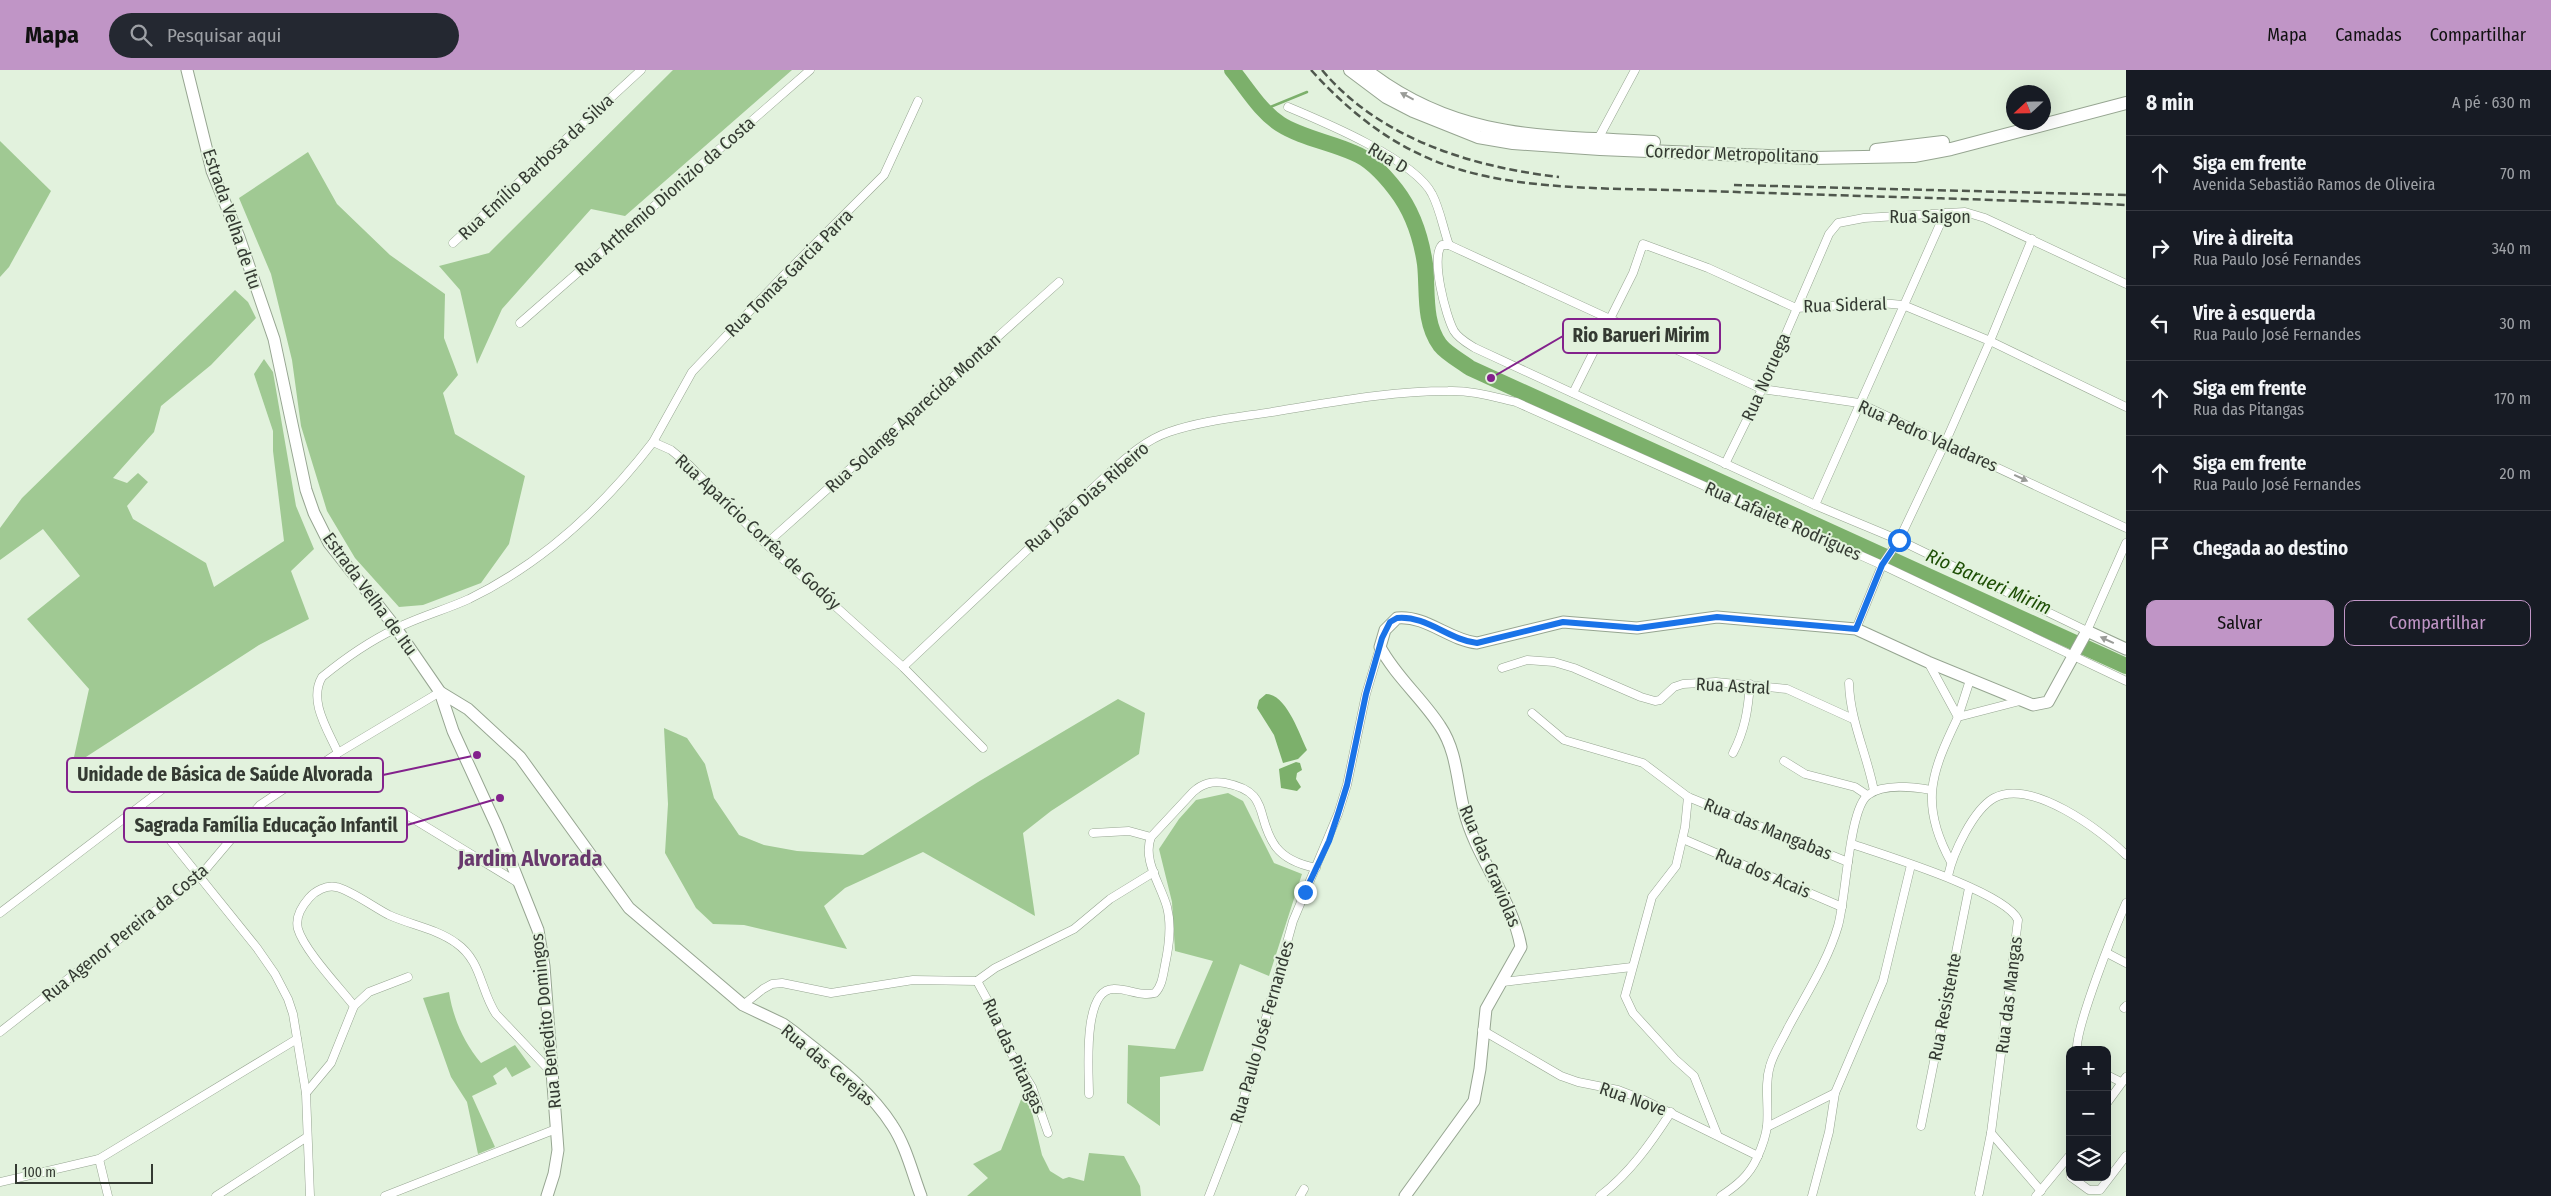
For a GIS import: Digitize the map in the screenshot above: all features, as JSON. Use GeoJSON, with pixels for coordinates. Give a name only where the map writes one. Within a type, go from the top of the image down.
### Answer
{"type":"FeatureCollection","features":[{"type":"Feature","properties":{"kind":"main road","name":"Estrada Velha de Itu"},"geometry":{"type":"LineString","coordinates":[[187,70],[212,171],[239,237],[274,339],[299,461],[314,513],[329,543],[396,628],[440,692],[468,709],[520,757],[629,908],[743,1005]]}},
{"type":"Feature","properties":{"kind":"main road","name":"Corredor Metropolitano"},"geometry":{"type":"LineString","coordinates":[[1350,70],[1386,97],[1414,111],[1478,137],[1514,143],[1600,149],[1814,158],[1914,156],[1951,149],[2126,104]]}},
{"type":"Feature","properties":{"kind":"main road"},"geometry":{"type":"LineString","coordinates":[[1366,70],[1385,84],[1410,98],[1452,118],[1476,126],[1532,136],[1846,152],[1928,144],[2006,126]]}},
{"type":"Feature","properties":{"kind":"main road"},"geometry":{"type":"LineString","coordinates":[[2051,115],[2126,96]]}},
{"type":"Feature","properties":{"kind":"main road"},"geometry":{"type":"LineString","coordinates":[[1380,647],[1390,622],[1404,617],[1434,626],[1467,642],[1477,643],[1563,622],[1638,628],[1717,617],[1856,629],[1928,662],[2033,705],[2048,702],[2086,633],[2126,649]]}},
{"type":"Feature","properties":{"kind":"main road","name":"Rua das Graviolas"},"geometry":{"type":"LineString","coordinates":[[1380,647],[1390,665],[1440,725],[1450,742],[1464,812],[1490,873],[1506,900],[1521,947],[1486,1010],[1482,1030],[1480,1069],[1474,1101],[1405,1196]]}},
{"type":"Feature","properties":{"kind":"main road","name":"Rua Benedito Domingos"},"geometry":{"type":"LineString","coordinates":[[440,692],[453,731],[522,885],[538,930],[544,966],[558,1150],[554,1174],[547,1196]]}},
{"type":"Feature","properties":{"kind":"main road","name":"Rua das Cerejas"},"geometry":{"type":"LineString","coordinates":[[743,1005],[783,1024],[867,1094],[892,1124],[901,1141],[921,1196]]}},
{"type":"Feature","properties":{"kind":"street","name":"Rua Emílio Barbosa da Silva"},"geometry":{"type":"LineString","coordinates":[[454,243],[641,70]]}},
{"type":"Feature","properties":{"kind":"street","name":"Rua Arthemio Dionizio da Costa"},"geometry":{"type":"LineString","coordinates":[[520,323],[810,70]]}},
{"type":"Feature","properties":{"kind":"street"},"geometry":{"type":"LineString","coordinates":[[1598,139],[1635,70]]}},
{"type":"Feature","properties":{"kind":"street","name":"Rua Tomas Garcia Parra"},"geometry":{"type":"LineString","coordinates":[[653,442],[692,372],[782,277],[884,175],[918,100]]}},
{"type":"Feature","properties":{"kind":"street","name":"Rua D"},"geometry":{"type":"LineString","coordinates":[[1288,108],[1328,124],[1372,147],[1417,175],[1432,193],[1449,245]]}},
{"type":"Feature","properties":{"kind":"street","name":"Rua Saigon"},"geometry":{"type":"LineString","coordinates":[[1829,234],[1838,224],[1864,218],[1965,212],[1985,218],[2032,239],[2126,284]]}},
{"type":"Feature","properties":{"kind":"street"},"geometry":{"type":"LineString","coordinates":[[1815,505],[1945,213]]}},
{"type":"Feature","properties":{"kind":"street","name":"Rua Noruega"},"geometry":{"type":"LineString","coordinates":[[1725,464],[1762,388],[1829,234]]}},
{"type":"Feature","properties":{"kind":"street"},"geometry":{"type":"LineString","coordinates":[[1856,629],[1884,562],[1897,543],[1945,443],[1990,342],[2032,239]]}},
{"type":"Feature","properties":{"kind":"street","name":"Rua Sideral"},"geometry":{"type":"LineString","coordinates":[[1610,319],[1632,273],[1643,244],[1708,268],[1796,308],[1882,303],[1903,305],[1990,342],[2126,407]]}},
{"type":"Feature","properties":{"kind":"street","name":"Rua Pedro Valadares"},"geometry":{"type":"LineString","coordinates":[[1449,245],[1762,388],[1859,403],[2126,528]]}},
{"type":"Feature","properties":{"kind":"street","name":"Rua Lafaiete Rodrigues"},"geometry":{"type":"LineString","coordinates":[[1449,245],[1439,248],[1437,263],[1446,306],[1454,330],[1475,348],[1897,543],[2086,633]]}},
{"type":"Feature","properties":{"kind":"street","name":"Rua Solange Aparecida Montan"},"geometry":{"type":"LineString","coordinates":[[766,544],[1058,282]]}},
{"type":"Feature","properties":{"kind":"street"},"geometry":{"type":"LineString","coordinates":[[1573,392],[1610,319]]}},
{"type":"Feature","properties":{"kind":"street","name":"Rua Lafaiete Rodrigues"},"geometry":{"type":"LineString","coordinates":[[1430,392],[1457,391],[1516,402],[1884,562],[2076,654],[2126,681]]}},
{"type":"Feature","properties":{"kind":"street","name":"Rua João Dias Ribeiro"},"geometry":{"type":"LineString","coordinates":[[903,667],[1107,475],[1140,447],[1155,438],[1169,432],[1237,418],[1375,396],[1430,392]]}},
{"type":"Feature","properties":{"kind":"street"},"geometry":{"type":"LineString","coordinates":[[338,752],[319,709],[316,697],[316,686],[322,677],[331,669],[396,628],[470,598],[513,575],[560,541],[597,508],[630,472],[653,442]]}},
{"type":"Feature","properties":{"kind":"street","name":"Rua Aparício Corrêa de Godóy"},"geometry":{"type":"LineString","coordinates":[[653,442],[671,450],[689,465],[766,544],[903,667],[983,748]]}},
{"type":"Feature","properties":{"kind":"street"},"geometry":{"type":"LineString","coordinates":[[2086,633],[2126,542]]}},
{"type":"Feature","properties":{"kind":"street"},"geometry":{"type":"LineString","coordinates":[[1089,1094],[1090,1022],[1097,1001],[1106,991],[1112,989],[1149,995],[1155,993],[1161,984],[1170,929],[1167,908],[1148,851],[1150,837],[1200,785],[1216,781],[1243,787],[1252,792],[1276,846],[1286,857],[1300,864],[1316,868],[1329,841],[1347,785],[1361,714],[1380,647]]}},
{"type":"Feature","properties":{"kind":"street","name":"Rua Astral"},"geometry":{"type":"LineString","coordinates":[[1502,668],[1527,660],[1554,662],[1574,668],[1641,697],[1655,701],[1660,700],[1674,686],[1683,684],[1750,684],[1787,689],[1853,719]]}},
{"type":"Feature","properties":{"kind":"street"},"geometry":{"type":"LineString","coordinates":[[1928,662],[1958,717]]}},
{"type":"Feature","properties":{"kind":"street"},"geometry":{"type":"LineString","coordinates":[[1951,862],[1936,828],[1931,803],[1931,790],[1946,743],[1958,717],[1970,680]]}},
{"type":"Feature","properties":{"kind":"street"},"geometry":{"type":"LineString","coordinates":[[1720,1196],[1746,1175],[1758,1156],[1767,1128],[1766,1082],[1770,1067],[1777,1047],[1832,943],[1842,907],[1856,811],[1870,793],[1868,762],[1853,719],[1850,704],[1850,683]]}},
{"type":"Feature","properties":{"kind":"street"},"geometry":{"type":"LineString","coordinates":[[1733,753],[1742,736],[1748,715],[1750,684]]}},
{"type":"Feature","properties":{"kind":"street","name":"Rua Agenor Pereira da Costa"},"geometry":{"type":"LineString","coordinates":[[0,1032],[200,876],[260,805],[338,752],[440,692]]}},
{"type":"Feature","properties":{"kind":"street"},"geometry":{"type":"LineString","coordinates":[[1958,717],[2021,700]]}},
{"type":"Feature","properties":{"kind":"street","name":"Rua das Mangabas"},"geometry":{"type":"LineString","coordinates":[[1532,713],[1564,740],[1643,763],[1688,797],[1848,862]]}},
{"type":"Feature","properties":{"kind":"street"},"geometry":{"type":"LineString","coordinates":[[1784,761],[1805,774],[1870,793],[1891,788],[1931,790]]}},
{"type":"Feature","properties":{"kind":"street"},"geometry":{"type":"LineString","coordinates":[[0,913],[148,798],[198,762]]}},
{"type":"Feature","properties":{"kind":"street"},"geometry":{"type":"LineString","coordinates":[[1948,876],[1951,862],[1974,819],[1985,804],[1995,798],[2008,794],[2023,793],[2063,809],[2093,826],[2126,855]]}},
{"type":"Feature","properties":{"kind":"street","name":"Rua das Mangabas"},"geometry":{"type":"LineString","coordinates":[[1688,797],[1683,839],[1676,866],[1652,897],[1625,996],[1628,1005],[1675,1059],[1694,1076],[1716,1134]]}},
{"type":"Feature","properties":{"kind":"street"},"geometry":{"type":"LineString","coordinates":[[402,812],[522,885]]}},
{"type":"Feature","properties":{"kind":"street"},"geometry":{"type":"LineString","coordinates":[[1092,833],[1129,830],[1150,837]]}},
{"type":"Feature","properties":{"kind":"street"},"geometry":{"type":"LineString","coordinates":[[166,835],[200,876],[283,986],[293,1014],[306,1093],[306,1137],[310,1196]]}},
{"type":"Feature","properties":{"kind":"street","name":"Rua dos Acais"},"geometry":{"type":"LineString","coordinates":[[1683,839],[1842,907]]}},
{"type":"Feature","properties":{"kind":"street","name":"Rua das Mangas"},"geometry":{"type":"LineString","coordinates":[[1852,844],[1948,876],[2015,913],[2018,926],[1991,1133],[1979,1192]]}},
{"type":"Feature","properties":{"kind":"street"},"geometry":{"type":"LineString","coordinates":[[1812,1196],[1829,1132],[1835,1093],[1883,981],[1911,865]]}},
{"type":"Feature","properties":{"kind":"street","name":"Rua Paulo José Fernandes"},"geometry":{"type":"LineString","coordinates":[[1209,1196],[1235,1129],[1293,921],[1316,868]]}},
{"type":"Feature","properties":{"kind":"street"},"geometry":{"type":"LineString","coordinates":[[743,1005],[772,984],[782,983],[831,993],[913,980],[977,981],[995,968],[1074,928],[1110,900],[1154,872]]}},
{"type":"Feature","properties":{"kind":"street"},"geometry":{"type":"LineString","coordinates":[[354,1006],[312,952],[298,929],[298,918],[307,900],[318,890],[330,886],[337,887],[377,910],[456,942],[476,964],[496,1014],[552,1073]]}},
{"type":"Feature","properties":{"kind":"street","name":"Rua Resistente"},"geometry":{"type":"LineString","coordinates":[[1921,1126],[1969,888]]}},
{"type":"Feature","properties":{"kind":"street"},"geometry":{"type":"LineString","coordinates":[[2078,1046],[2077,1039],[2126,904]]}},
{"type":"Feature","properties":{"kind":"street"},"geometry":{"type":"LineString","coordinates":[[2108,953],[2126,964]]}},
{"type":"Feature","properties":{"kind":"street"},"geometry":{"type":"LineString","coordinates":[[1503,982],[1632,967]]}},
{"type":"Feature","properties":{"kind":"street"},"geometry":{"type":"LineString","coordinates":[[306,1093],[331,1063],[354,1006],[369,992],[408,977]]}},
{"type":"Feature","properties":{"kind":"street","name":"Rua das Pitangas"},"geometry":{"type":"LineString","coordinates":[[977,981],[995,1014],[1003,1040],[1032,1087],[1048,1133]]}},
{"type":"Feature","properties":{"kind":"street","name":"Rua Nove"},"geometry":{"type":"LineString","coordinates":[[1482,1030],[1561,1076],[1578,1082],[1618,1090],[1672,1112],[1758,1156]]}},
{"type":"Feature","properties":{"kind":"street"},"geometry":{"type":"LineString","coordinates":[[0,1182],[99,1159],[297,1039]]}},
{"type":"Feature","properties":{"kind":"street"},"geometry":{"type":"LineString","coordinates":[[2111,1076],[2124,1080],[2111,1098]]}},
{"type":"Feature","properties":{"kind":"street"},"geometry":{"type":"LineString","coordinates":[[1767,1128],[1835,1093]]}},
{"type":"Feature","properties":{"kind":"street"},"geometry":{"type":"LineString","coordinates":[[1600,1196],[1614,1186],[1646,1150],[1672,1112]]}},
{"type":"Feature","properties":{"kind":"street"},"geometry":{"type":"LineString","coordinates":[[385,1196],[556,1129]]}},
{"type":"Feature","properties":{"kind":"street"},"geometry":{"type":"LineString","coordinates":[[1991,1133],[2038,1194],[2066,1161]]}},
{"type":"Feature","properties":{"kind":"street"},"geometry":{"type":"LineString","coordinates":[[216,1196],[306,1137]]}},
{"type":"Feature","properties":{"kind":"street"},"geometry":{"type":"LineString","coordinates":[[2111,1176],[2126,1156]]}},
{"type":"Feature","properties":{"kind":"street"},"geometry":{"type":"LineString","coordinates":[[99,1159],[108,1196]]}},
{"type":"Feature","properties":{"kind":"street"},"geometry":{"type":"LineString","coordinates":[[2060,1170],[2066,1174]]}},
{"type":"Feature","properties":{"kind":"street"},"geometry":{"type":"LineString","coordinates":[[2076,1181],[2089,1190],[2100,1190],[2107,1181]]}},
{"type":"Feature","properties":{"kind":"shaded area"},"geometry":{"type":"Polygon","coordinates":[[[673,70],[792,70],[625,216],[591,209],[502,309],[477,364],[460,290],[439,266],[489,253],[673,70]]]}},
{"type":"Feature","properties":{"kind":"shaded area"},"geometry":{"type":"Polygon","coordinates":[[[0,141],[51,191],[9,267],[0,277],[0,141]]]}},
{"type":"Feature","properties":{"kind":"shaded area"},"geometry":{"type":"Polygon","coordinates":[[[308,152],[337,204],[390,255],[445,294],[444,338],[458,375],[443,393],[455,434],[525,476],[509,544],[481,583],[423,605],[399,607],[355,558],[327,511],[301,426],[292,360],[271,274],[239,198],[308,152]]]}},
{"type":"Feature","properties":{"kind":"shaded area"},"geometry":{"type":"Polygon","coordinates":[[[235,290],[248,302],[256,318],[211,365],[161,406],[154,432],[113,478],[127,483],[138,473],[148,482],[127,506],[133,519],[206,563],[214,587],[284,541],[273,451],[273,431],[254,374],[264,359],[273,372],[296,506],[314,549],[291,571],[309,619],[259,645],[72,766],[89,689],[27,619],[80,576],[43,529],[0,560],[0,528],[22,498],[235,290]]]}},
{"type":"Feature","properties":{"kind":"shaded area"},"geometry":{"type":"Polygon","coordinates":[[[1266,694],[1280,700],[1296,725],[1307,750],[1298,759],[1283,763],[1274,735],[1257,708],[1259,700],[1266,694]]]}},
{"type":"Feature","properties":{"kind":"shaded area"},"geometry":{"type":"Polygon","coordinates":[[[1118,699],[1145,713],[1139,754],[1051,811],[1023,833],[1035,916],[923,852],[845,888],[824,906],[847,949],[744,925],[713,924],[696,908],[665,853],[668,804],[664,728],[687,738],[705,764],[714,798],[739,835],[764,845],[797,851],[863,855],[978,782],[1118,699]]]}},
{"type":"Feature","properties":{"kind":"shaded area"},"geometry":{"type":"Polygon","coordinates":[[[1296,762],[1300,763],[1302,770],[1297,773],[1296,779],[1301,787],[1297,791],[1281,788],[1279,769],[1296,762]]]}},
{"type":"Feature","properties":{"kind":"shaded area"},"geometry":{"type":"Polygon","coordinates":[[[1228,793],[1243,801],[1274,863],[1302,874],[1269,976],[1240,964],[1203,1071],[1160,1077],[1160,1126],[1127,1103],[1128,1045],[1175,1049],[1213,961],[1175,951],[1172,902],[1159,849],[1179,819],[1196,800],[1228,793]]]}},
{"type":"Feature","properties":{"kind":"shaded area"},"geometry":{"type":"Polygon","coordinates":[[[449,992],[460,1030],[469,1047],[481,1063],[515,1045],[531,1067],[512,1077],[506,1067],[493,1076],[497,1084],[472,1096],[495,1147],[478,1154],[467,1102],[451,1077],[423,998],[449,992]]]}},
{"type":"Feature","properties":{"kind":"shaded area"},"geometry":{"type":"Polygon","coordinates":[[[1026,1087],[1042,1155],[1050,1171],[1063,1179],[1069,1177],[1084,1181],[1089,1153],[1124,1156],[1140,1186],[1141,1196],[967,1196],[988,1178],[973,1164],[1001,1150],[1026,1087]]]}},
{"type":"Feature","properties":{"kind":"waterway","name":"Rio Barueri Mirim"},"geometry":{"type":"LineString","coordinates":[[1232,70],[1260,106],[1273,119],[1297,133],[1345,149],[1366,159],[1392,185],[1412,216],[1419,235],[1425,264],[1427,306],[1435,336],[1446,351],[1470,368],[2126,666]]}},
{"type":"Feature","properties":{"kind":"waterway"},"geometry":{"type":"LineString","coordinates":[[1263,110],[1307,92]]}},
{"type":"Feature","properties":{"kind":"railway"},"geometry":{"type":"LineString","coordinates":[[1311,70],[1343,102],[1377,130],[1396,142],[1415,152],[1458,169],[1518,182],[1582,188],[2126,205]]}},
{"type":"Feature","properties":{"kind":"railway"},"geometry":{"type":"LineString","coordinates":[[1322,70],[1345,94],[1371,114],[1400,132],[1430,146],[1493,166],[1559,177]]}},
{"type":"Feature","properties":{"kind":"railway"},"geometry":{"type":"LineString","coordinates":[[1734,185],[2126,195]]}},
{"type":"Feature","properties":{"kind":"place","name":"Rio Barueri Mirim"},"geometry":{"type":"Point","coordinates":[1491,378]}},
{"type":"Feature","properties":{"kind":"place","name":"Unidade de Básica de Saúde Alvorada"},"geometry":{"type":"Point","coordinates":[477,755]}},
{"type":"Feature","properties":{"kind":"place","name":"Sagrada Família Educação Infantil"},"geometry":{"type":"Point","coordinates":[500,798]}},
{"type":"Feature","properties":{"kind":"district","name":"Jardim Alvorada"},"geometry":{"type":"Point","coordinates":[530,858]}},
{"type":"Feature","properties":{"kind":"route"},"geometry":{"type":"LineString","coordinates":[[1305,892],[1329,841],[1338,814],[1347,785],[1366,694],[1376,667],[1382,638],[1390,622],[1404,617],[1413,619],[1434,626],[1467,642],[1477,643],[1563,622],[1638,628],[1717,617],[1856,629],[1882,565],[1899,540]]}}]}
